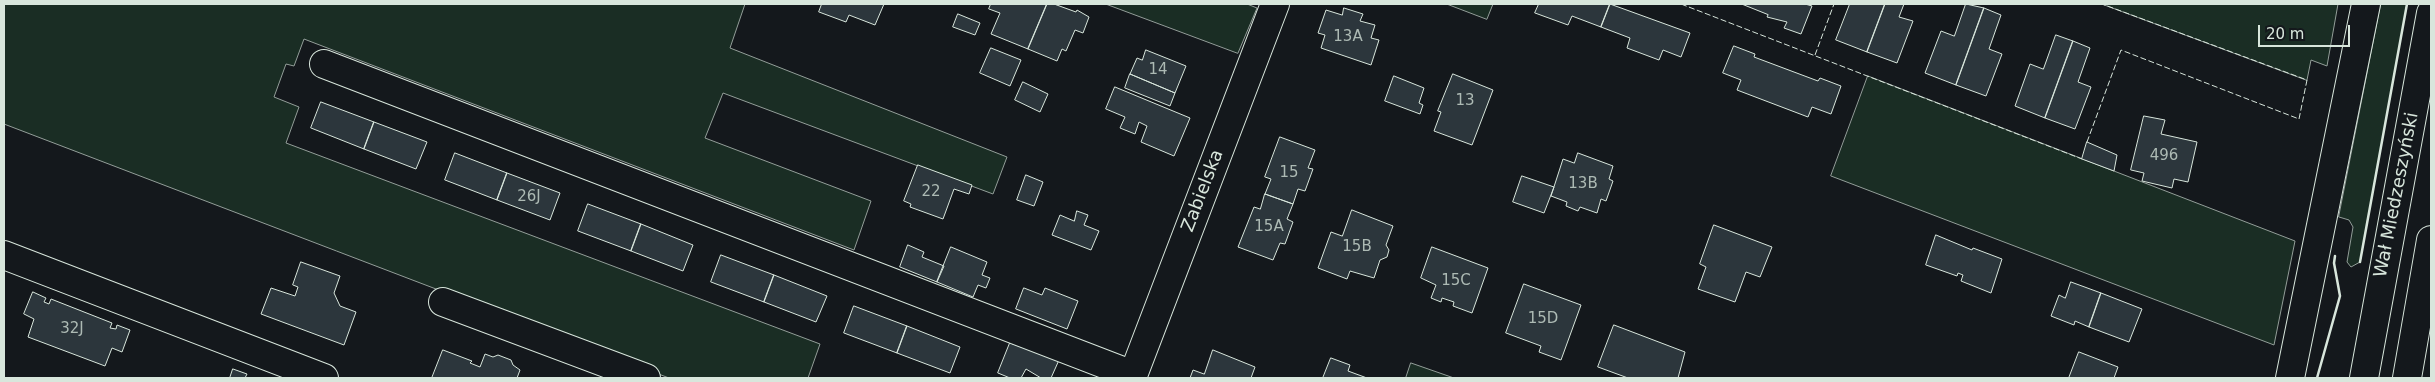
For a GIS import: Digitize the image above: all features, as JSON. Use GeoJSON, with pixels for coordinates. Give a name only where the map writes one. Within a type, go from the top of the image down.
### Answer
{"type":"FeatureCollection","features":[{"type":"Feature","properties":{"kind":"main road","name":"Zabielska"},"geometry":{"type":"LineString","coordinates":[[1133,377],[1275,4]]}},
{"type":"Feature","properties":{"kind":"main road"},"geometry":{"type":"LineString","coordinates":[[2290,378],[2366,4]]}},
{"type":"Feature","properties":{"kind":"main road","name":"Wał Miedzeszyński"},"geometry":{"type":"LineString","coordinates":[[2364,378],[2431,13]]}},
{"type":"Feature","properties":{"kind":"main road"},"geometry":{"type":"LineString","coordinates":[[324,64],[1133,377]]}},
{"type":"Feature","properties":{"kind":"main road"},"geometry":{"type":"LineString","coordinates":[[2407,378],[2431,240]]}},
{"type":"Feature","properties":{"kind":"main road"},"geometry":{"type":"LineString","coordinates":[[4,255],[324,378]]}},
{"type":"Feature","properties":{"kind":"main road"},"geometry":{"type":"LineString","coordinates":[[443,302],[646,378]]}},
{"type":"Feature","properties":{"kind":"green space"},"geometry":{"type":"Polygon","coordinates":[[[4,4],[745,4],[730,48],[1007,157],[993,194],[723,93],[705,138],[871,201],[854,250],[304,39],[294,66],[286,64],[274,97],[299,107],[286,143],[820,344],[808,378],[669,378],[4,124],[4,4]]]}},
{"type":"Feature","properties":{"kind":"green space"},"geometry":{"type":"Polygon","coordinates":[[[1106,4],[1247,4],[1257,8],[1238,53],[1106,4]]]}},
{"type":"Feature","properties":{"kind":"green space"},"geometry":{"type":"Polygon","coordinates":[[[1447,4],[1493,4],[1487,19],[1447,4]]]}},
{"type":"Feature","properties":{"kind":"green space"},"geometry":{"type":"Polygon","coordinates":[[[2102,4],[2338,4],[2327,66],[2311,60],[2307,80],[2102,4]]]}},
{"type":"Feature","properties":{"kind":"green space"},"geometry":{"type":"Polygon","coordinates":[[[2381,4],[2407,4],[2360,262],[2351,267],[2347,262],[2353,227],[2349,220],[2339,217],[2381,4]]]}},
{"type":"Feature","properties":{"kind":"green space"},"geometry":{"type":"Polygon","coordinates":[[[1868,76],[2295,241],[2274,345],[1831,176],[1868,76]]]}},
{"type":"Feature","properties":{"kind":"green space"},"geometry":{"type":"Polygon","coordinates":[[[1411,363],[1454,378],[1406,378],[1411,363]]]}},
{"type":"Feature","properties":{"kind":"building"},"geometry":{"type":"Polygon","coordinates":[[[822,4],[884,4],[875,25],[849,15],[846,22],[819,12],[822,4]]]}},
{"type":"Feature","properties":{"kind":"building"},"geometry":{"type":"Polygon","coordinates":[[[991,4],[1047,4],[1028,49],[991,34],[1000,13],[989,9],[991,4]]]}},
{"type":"Feature","properties":{"kind":"building"},"geometry":{"type":"Polygon","coordinates":[[[1047,4],[1054,4],[1076,12],[1077,10],[1089,17],[1083,33],[1075,30],[1066,51],[1062,49],[1057,61],[1028,49],[1047,4]]]}},
{"type":"Feature","properties":{"kind":"building"},"geometry":{"type":"Polygon","coordinates":[[[1539,4],[1610,4],[1601,27],[1572,16],[1568,25],[1535,13],[1539,4]]]}},
{"type":"Feature","properties":{"kind":"building"},"geometry":{"type":"Polygon","coordinates":[[[1610,4],[1690,33],[1681,57],[1663,50],[1659,60],[1627,48],[1630,38],[1601,27],[1610,4]]]}},
{"type":"Feature","properties":{"kind":"building"},"geometry":{"type":"Polygon","coordinates":[[[1742,4],[1805,4],[1812,6],[1801,34],[1784,28],[1787,22],[1767,17],[1768,15],[1742,4]]]}},
{"type":"Feature","properties":{"kind":"building"},"geometry":{"type":"Polygon","coordinates":[[[1850,4],[1885,4],[1867,52],[1836,40],[1850,4]]]}},
{"type":"Feature","properties":{"kind":"building"},"geometry":{"type":"Polygon","coordinates":[[[1885,4],[1904,4],[1899,17],[1913,21],[1897,63],[1867,52],[1885,4]]]}},
{"type":"Feature","properties":{"kind":"building"},"geometry":{"type":"Polygon","coordinates":[[[1966,4],[1984,8],[1956,85],[1925,73],[1941,31],[1954,36],[1966,4]]]}},
{"type":"Feature","properties":{"kind":"building"},"geometry":{"type":"Polygon","coordinates":[[[1344,8],[1363,14],[1360,21],[1375,25],[1371,38],[1379,40],[1371,65],[1321,48],[1325,35],[1318,33],[1326,10],[1342,15],[1344,8]]]}},
{"type":"Feature","properties":{"kind":"building"},"geometry":{"type":"Polygon","coordinates":[[[1984,8],[2001,15],[1989,49],[2002,54],[1986,96],[1956,85],[1984,8]]]}},
{"type":"Feature","properties":{"kind":"building"},"geometry":{"type":"Polygon","coordinates":[[[958,14],[980,23],[975,35],[953,27],[958,14]]]}},
{"type":"Feature","properties":{"kind":"building"},"geometry":{"type":"Polygon","coordinates":[[[2056,35],[2073,41],[2045,118],[2015,106],[2030,64],[2043,69],[2056,35]]]}},
{"type":"Feature","properties":{"kind":"building"},"geometry":{"type":"Polygon","coordinates":[[[2073,41],[2090,48],[2078,82],[2091,87],[2075,129],[2045,118],[2073,41]]]}},
{"type":"Feature","properties":{"kind":"building"},"geometry":{"type":"Polygon","coordinates":[[[1734,46],[1755,54],[1754,57],[1818,81],[1820,78],[1841,86],[1831,114],[1812,107],[1808,117],[1737,90],[1741,80],[1723,73],[1734,46]]]}},
{"type":"Feature","properties":{"kind":"building"},"geometry":{"type":"Polygon","coordinates":[[[991,48],[1021,60],[1010,86],[980,73],[991,48]]]}},
{"type":"Feature","properties":{"kind":"building"},"geometry":{"type":"Polygon","coordinates":[[[1146,50],[1186,66],[1175,93],[1130,74],[1137,58],[1142,60],[1146,50]]]}},
{"type":"Feature","properties":{"kind":"building"},"geometry":{"type":"Polygon","coordinates":[[[1130,74],[1175,93],[1170,106],[1125,88],[1130,74]]]}},
{"type":"Feature","properties":{"kind":"building"},"geometry":{"type":"Polygon","coordinates":[[[1453,74],[1493,90],[1472,145],[1434,131],[1441,112],[1438,111],[1453,74]]]}},
{"type":"Feature","properties":{"kind":"building"},"geometry":{"type":"Polygon","coordinates":[[[1394,76],[1424,88],[1419,103],[1423,105],[1420,114],[1385,101],[1394,76]]]}},
{"type":"Feature","properties":{"kind":"building"},"geometry":{"type":"Polygon","coordinates":[[[1023,82],[1048,94],[1040,112],[1015,100],[1023,82]]]}},
{"type":"Feature","properties":{"kind":"building"},"geometry":{"type":"Polygon","coordinates":[[[1115,87],[1190,118],[1174,156],[1141,142],[1147,126],[1139,122],[1135,134],[1120,128],[1125,117],[1106,109],[1115,87]]]}},
{"type":"Feature","properties":{"kind":"building"},"geometry":{"type":"Polygon","coordinates":[[[321,102],[374,122],[364,149],[311,128],[321,102]]]}},
{"type":"Feature","properties":{"kind":"building"},"geometry":{"type":"Polygon","coordinates":[[[2144,116],[2165,120],[2161,134],[2197,142],[2188,182],[2174,179],[2172,188],[2142,181],[2144,173],[2131,170],[2144,116]]]}},
{"type":"Feature","properties":{"kind":"building"},"geometry":{"type":"Polygon","coordinates":[[[374,122],[427,142],[416,169],[364,149],[374,122]]]}},
{"type":"Feature","properties":{"kind":"building"},"geometry":{"type":"Polygon","coordinates":[[[1280,137],[1315,150],[1308,168],[1313,169],[1305,191],[1298,189],[1293,204],[1265,194],[1271,179],[1265,177],[1280,137]]]}},
{"type":"Feature","properties":{"kind":"building"},"geometry":{"type":"Polygon","coordinates":[[[2087,142],[2117,155],[2114,171],[2082,159],[2087,142]]]}},
{"type":"Feature","properties":{"kind":"building"},"geometry":{"type":"Polygon","coordinates":[[[455,153],[507,173],[497,200],[445,180],[455,153]]]}},
{"type":"Feature","properties":{"kind":"building"},"geometry":{"type":"Polygon","coordinates":[[[1578,153],[1613,166],[1609,179],[1613,181],[1606,201],[1601,199],[1597,213],[1580,207],[1578,211],[1566,206],[1567,202],[1551,196],[1563,159],[1574,163],[1578,153]]]}},
{"type":"Feature","properties":{"kind":"building"},"geometry":{"type":"Polygon","coordinates":[[[918,165],[972,185],[969,194],[954,189],[943,219],[910,207],[911,204],[904,201],[918,165]]]}},
{"type":"Feature","properties":{"kind":"building"},"geometry":{"type":"Polygon","coordinates":[[[507,173],[560,193],[550,220],[497,200],[507,173]]]}},
{"type":"Feature","properties":{"kind":"building"},"geometry":{"type":"Polygon","coordinates":[[[1026,175],[1043,182],[1034,206],[1017,200],[1026,175]]]}},
{"type":"Feature","properties":{"kind":"building"},"geometry":{"type":"Polygon","coordinates":[[[1522,176],[1554,187],[1544,213],[1513,202],[1522,176]]]}},
{"type":"Feature","properties":{"kind":"building"},"geometry":{"type":"Polygon","coordinates":[[[1265,194],[1293,204],[1287,219],[1293,222],[1285,244],[1280,243],[1273,260],[1238,247],[1254,207],[1260,209],[1265,194]]]}},
{"type":"Feature","properties":{"kind":"building"},"geometry":{"type":"Polygon","coordinates":[[[588,204],[641,224],[631,251],[578,231],[588,204]]]}},
{"type":"Feature","properties":{"kind":"building"},"geometry":{"type":"Polygon","coordinates":[[[1352,210],[1393,226],[1386,245],[1389,250],[1387,257],[1380,260],[1374,278],[1350,271],[1347,279],[1318,268],[1331,232],[1342,236],[1352,210]]]}},
{"type":"Feature","properties":{"kind":"building"},"geometry":{"type":"Polygon","coordinates":[[[1077,211],[1088,215],[1084,225],[1099,231],[1091,250],[1052,235],[1060,215],[1074,221],[1077,211]]]}},
{"type":"Feature","properties":{"kind":"building"},"geometry":{"type":"Polygon","coordinates":[[[641,224],[693,245],[683,271],[631,251],[641,224]]]}},
{"type":"Feature","properties":{"kind":"building"},"geometry":{"type":"Polygon","coordinates":[[[1714,225],[1772,247],[1760,277],[1746,272],[1735,302],[1698,289],[1706,267],[1700,264],[1714,225]]]}},
{"type":"Feature","properties":{"kind":"building"},"geometry":{"type":"Polygon","coordinates":[[[1936,235],[1972,250],[1973,248],[2002,259],[1991,293],[1961,281],[1963,275],[1958,273],[1957,276],[1926,265],[1936,235]]]}},
{"type":"Feature","properties":{"kind":"building"},"geometry":{"type":"Polygon","coordinates":[[[908,245],[924,252],[922,257],[944,266],[937,282],[900,267],[908,245]]]}},
{"type":"Feature","properties":{"kind":"building"},"geometry":{"type":"Polygon","coordinates":[[[951,247],[987,262],[982,275],[990,278],[986,288],[978,285],[973,297],[937,282],[951,247]]]}},
{"type":"Feature","properties":{"kind":"building"},"geometry":{"type":"Polygon","coordinates":[[[1432,247],[1488,268],[1472,313],[1453,306],[1454,302],[1442,298],[1441,302],[1431,298],[1436,285],[1421,278],[1432,247]]]}},
{"type":"Feature","properties":{"kind":"building"},"geometry":{"type":"Polygon","coordinates":[[[721,255],[774,275],[764,302],[711,282],[721,255]]]}},
{"type":"Feature","properties":{"kind":"building"},"geometry":{"type":"Polygon","coordinates":[[[301,262],[340,276],[334,293],[340,306],[356,312],[344,345],[261,314],[271,288],[295,296],[298,287],[293,285],[301,262]]]}},
{"type":"Feature","properties":{"kind":"building"},"geometry":{"type":"Polygon","coordinates":[[[774,275],[827,296],[816,322],[764,302],[774,275]]]}},
{"type":"Feature","properties":{"kind":"building"},"geometry":{"type":"Polygon","coordinates":[[[2071,282],[2101,293],[2089,327],[2075,321],[2074,325],[2051,316],[2059,295],[2065,298],[2071,282]]]}},
{"type":"Feature","properties":{"kind":"building"},"geometry":{"type":"Polygon","coordinates":[[[1524,284],[1581,305],[1561,360],[1539,352],[1541,346],[1506,333],[1524,284]]]}},
{"type":"Feature","properties":{"kind":"building"},"geometry":{"type":"Polygon","coordinates":[[[1024,288],[1042,295],[1045,288],[1078,301],[1067,329],[1016,309],[1024,288]]]}},
{"type":"Feature","properties":{"kind":"building"},"geometry":{"type":"Polygon","coordinates":[[[33,292],[46,298],[44,302],[49,304],[51,299],[112,323],[110,328],[116,329],[117,325],[130,330],[122,352],[112,348],[105,366],[28,337],[34,319],[24,314],[33,292]]]}},
{"type":"Feature","properties":{"kind":"building"},"geometry":{"type":"Polygon","coordinates":[[[2101,293],[2142,309],[2129,342],[2089,327],[2101,293]]]}},
{"type":"Feature","properties":{"kind":"building"},"geometry":{"type":"Polygon","coordinates":[[[854,306],[907,326],[897,353],[844,333],[854,306]]]}},
{"type":"Feature","properties":{"kind":"building"},"geometry":{"type":"Polygon","coordinates":[[[1614,325],[1685,352],[1678,378],[1628,378],[1598,367],[1614,325]]]}},
{"type":"Feature","properties":{"kind":"building"},"geometry":{"type":"Polygon","coordinates":[[[907,326],[960,347],[950,373],[897,353],[907,326]]]}},
{"type":"Feature","properties":{"kind":"building"},"geometry":{"type":"Polygon","coordinates":[[[1010,343],[1059,360],[1051,378],[1041,378],[1026,369],[1021,378],[1010,378],[998,373],[1010,343]]]}},
{"type":"Feature","properties":{"kind":"building"},"geometry":{"type":"Polygon","coordinates":[[[443,350],[472,361],[470,363],[480,367],[485,354],[493,357],[498,355],[511,360],[513,365],[520,370],[517,378],[432,378],[443,350]]]}},
{"type":"Feature","properties":{"kind":"building"},"geometry":{"type":"Polygon","coordinates":[[[1213,350],[1255,367],[1251,378],[1190,378],[1193,370],[1204,374],[1213,350]]]}},
{"type":"Feature","properties":{"kind":"building"},"geometry":{"type":"Polygon","coordinates":[[[2079,352],[2118,367],[2114,378],[2069,378],[2079,352]]]}},
{"type":"Feature","properties":{"kind":"building"},"geometry":{"type":"Polygon","coordinates":[[[1331,358],[1350,365],[1348,371],[1367,378],[1323,378],[1331,358]]]}},
{"type":"Feature","properties":{"kind":"building"},"geometry":{"type":"Polygon","coordinates":[[[233,369],[247,374],[245,378],[230,378],[233,369]]]}},
{"type":"Feature","properties":{"kind":"fence"},"geometry":{"type":"LineString","coordinates":[[1681,4],[2082,159]]}},
{"type":"Feature","properties":{"kind":"fence"},"geometry":{"type":"LineString","coordinates":[[1815,55],[1834,4]]}},
{"type":"Feature","properties":{"kind":"fence"},"geometry":{"type":"LineString","coordinates":[[2087,142],[2121,50],[2299,119],[2307,80],[2102,4]]}},
{"type":"Feature","properties":{"kind":"wall"},"geometry":{"type":"LineString","coordinates":[[2360,262],[2407,4]]}},
{"type":"Feature","properties":{"kind":"wall"},"geometry":{"type":"LineString","coordinates":[[2317,378],[2340,296],[2334,263],[2335,256]]}}]}
